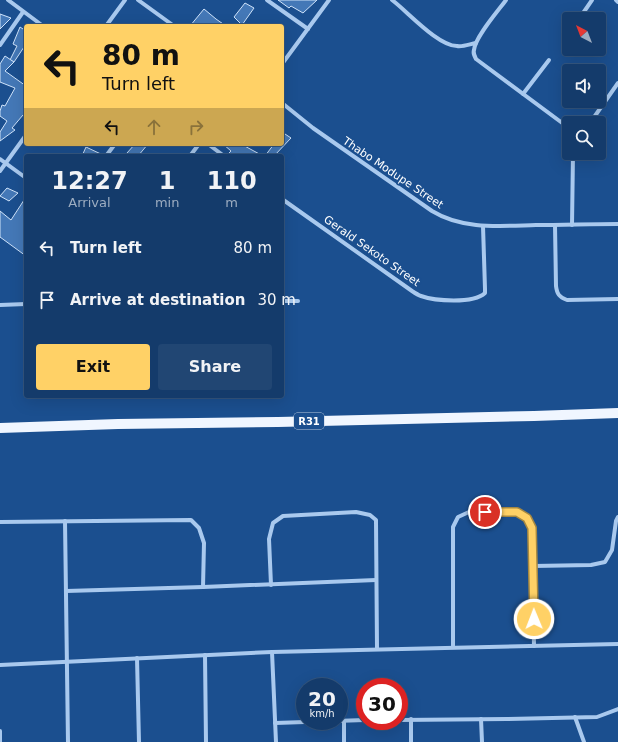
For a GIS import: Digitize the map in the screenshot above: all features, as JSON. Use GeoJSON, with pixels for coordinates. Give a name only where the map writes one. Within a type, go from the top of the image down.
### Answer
{"type":"FeatureCollection","features":[{"type":"Feature","properties":{"kind":"main road","name":"R31"},"geometry":{"type":"LineString","coordinates":[[0,428],[618,413]]}},
{"type":"Feature","properties":{"kind":"street"},"geometry":{"type":"LineString","coordinates":[[8,0],[40,24]]}},
{"type":"Feature","properties":{"kind":"street"},"geometry":{"type":"LineString","coordinates":[[107,24],[125,0]]}},
{"type":"Feature","properties":{"kind":"street"},"geometry":{"type":"LineString","coordinates":[[138,0],[171,24]]}},
{"type":"Feature","properties":{"kind":"street"},"geometry":{"type":"LineString","coordinates":[[267,0],[308,29]]}},
{"type":"Feature","properties":{"kind":"street"},"geometry":{"type":"LineString","coordinates":[[284,61],[329,0]]}},
{"type":"Feature","properties":{"kind":"street"},"geometry":{"type":"LineString","coordinates":[[392,0],[421,26],[442,41],[456,46],[465,46],[476,43]]}},
{"type":"Feature","properties":{"kind":"street"},"geometry":{"type":"LineString","coordinates":[[506,0],[479,36],[474,48],[474,54],[476,58],[562,123]]}},
{"type":"Feature","properties":{"kind":"street"},"geometry":{"type":"LineString","coordinates":[[583,12],[592,0]]}},
{"type":"Feature","properties":{"kind":"street"},"geometry":{"type":"LineString","coordinates":[[0,45],[24,12]]}},
{"type":"Feature","properties":{"kind":"street"},"geometry":{"type":"LineString","coordinates":[[523,94],[549,60]]}},
{"type":"Feature","properties":{"kind":"street"},"geometry":{"type":"LineString","coordinates":[[595,116],[618,83]]}},
{"type":"Feature","properties":{"kind":"street","name":"Thabo Modupe Street"},"geometry":{"type":"LineString","coordinates":[[284,105],[313,128],[440,216],[458,222],[484,226],[618,224]]}},
{"type":"Feature","properties":{"kind":"street"},"geometry":{"type":"LineString","coordinates":[[0,171],[24,138]]}},
{"type":"Feature","properties":{"kind":"street"},"geometry":{"type":"LineString","coordinates":[[211,146],[221,154]]}},
{"type":"Feature","properties":{"kind":"street"},"geometry":{"type":"LineString","coordinates":[[0,159],[24,176]]}},
{"type":"Feature","properties":{"kind":"street"},"geometry":{"type":"LineString","coordinates":[[572,224],[573,160]]}},
{"type":"Feature","properties":{"kind":"street","name":"Gerald Sekoto Street"},"geometry":{"type":"LineString","coordinates":[[284,200],[412,292],[420,296],[433,299],[462,301],[479,297],[485,293],[484,226]]}},
{"type":"Feature","properties":{"kind":"street"},"geometry":{"type":"LineString","coordinates":[[555,225],[556,291],[559,295],[567,300],[618,299]]}},
{"type":"Feature","properties":{"kind":"street"},"geometry":{"type":"LineString","coordinates":[[284,301],[298,301]]}},
{"type":"Feature","properties":{"kind":"street"},"geometry":{"type":"LineString","coordinates":[[0,305],[24,304]]}},
{"type":"Feature","properties":{"kind":"street"},"geometry":{"type":"LineString","coordinates":[[271,585],[269,539],[273,523],[283,516],[356,512],[370,515],[376,520],[377,649]]}},
{"type":"Feature","properties":{"kind":"street"},"geometry":{"type":"LineString","coordinates":[[453,648],[453,527],[458,517],[469,512],[517,512],[527,518],[532,528],[534,646]]}},
{"type":"Feature","properties":{"kind":"street"},"geometry":{"type":"LineString","coordinates":[[533,566],[591,565],[605,562],[612,550],[616,521],[618,518]]}},
{"type":"Feature","properties":{"kind":"street"},"geometry":{"type":"LineString","coordinates":[[0,522],[191,520],[200,528],[204,543],[203,587]]}},
{"type":"Feature","properties":{"kind":"street"},"geometry":{"type":"LineString","coordinates":[[65,521],[68,742]]}},
{"type":"Feature","properties":{"kind":"street"},"geometry":{"type":"LineString","coordinates":[[66,591],[271,585],[376,580]]}},
{"type":"Feature","properties":{"kind":"street"},"geometry":{"type":"LineString","coordinates":[[0,664],[272,652],[618,644]]}},
{"type":"Feature","properties":{"kind":"street"},"geometry":{"type":"LineString","coordinates":[[272,652],[276,742]]}},
{"type":"Feature","properties":{"kind":"street"},"geometry":{"type":"LineString","coordinates":[[205,655],[206,742]]}},
{"type":"Feature","properties":{"kind":"street"},"geometry":{"type":"LineString","coordinates":[[137,658],[139,742]]}},
{"type":"Feature","properties":{"kind":"street"},"geometry":{"type":"LineString","coordinates":[[408,719],[507,719],[597,716],[618,709]]}},
{"type":"Feature","properties":{"kind":"street"},"geometry":{"type":"LineString","coordinates":[[575,717],[584,742]]}},
{"type":"Feature","properties":{"kind":"street"},"geometry":{"type":"LineString","coordinates":[[411,719],[412,742]]}},
{"type":"Feature","properties":{"kind":"street"},"geometry":{"type":"LineString","coordinates":[[481,719],[482,742]]}},
{"type":"Feature","properties":{"kind":"street"},"geometry":{"type":"LineString","coordinates":[[275,723],[296,722]]}},
{"type":"Feature","properties":{"kind":"street"},"geometry":{"type":"LineString","coordinates":[[344,730],[344,742]]}},
{"type":"Feature","properties":{"kind":"street"},"geometry":{"type":"LineString","coordinates":[[0,731],[0,742]]}},
{"type":"Feature","properties":{"kind":"building"},"geometry":{"type":"Polygon","coordinates":[[[278,0],[317,0],[303,13],[291,6],[289,8],[278,0]]]}},
{"type":"Feature","properties":{"kind":"building"},"geometry":{"type":"Polygon","coordinates":[[[245,3],[254,8],[243,24],[234,17],[245,3]]]}},
{"type":"Feature","properties":{"kind":"building"},"geometry":{"type":"Polygon","coordinates":[[[204,9],[223,24],[192,24],[204,9]]]}},
{"type":"Feature","properties":{"kind":"building"},"geometry":{"type":"Polygon","coordinates":[[[0,14],[11,18],[0,29],[0,14]]]}},
{"type":"Feature","properties":{"kind":"building"},"geometry":{"type":"Polygon","coordinates":[[[20,27],[24,30],[24,47],[14,62],[10,60],[17,46],[13,44],[20,27]]]}},
{"type":"Feature","properties":{"kind":"building"},"geometry":{"type":"Polygon","coordinates":[[[5,56],[14,62],[5,71],[24,85],[24,116],[23,115],[12,128],[15,130],[0,141],[0,132],[7,121],[0,116],[0,111],[2,105],[5,106],[15,88],[0,82],[0,64],[5,56]]]}},
{"type":"Feature","properties":{"kind":"building"},"geometry":{"type":"Polygon","coordinates":[[[284,133],[291,138],[284,145],[284,133]]]}},
{"type":"Feature","properties":{"kind":"building"},"geometry":{"type":"Polygon","coordinates":[[[133,146],[146,146],[140,154],[127,153],[133,146]]]}},
{"type":"Feature","properties":{"kind":"building"},"geometry":{"type":"Polygon","coordinates":[[[225,146],[245,146],[259,154],[230,154],[229,153],[231,151],[225,146]]]}},
{"type":"Feature","properties":{"kind":"building"},"geometry":{"type":"Polygon","coordinates":[[[272,146],[283,146],[276,154],[266,154],[272,146]]]}},
{"type":"Feature","properties":{"kind":"building"},"geometry":{"type":"Polygon","coordinates":[[[86,147],[101,154],[83,154],[86,147]]]}},
{"type":"Feature","properties":{"kind":"building"},"geometry":{"type":"Polygon","coordinates":[[[7,188],[18,193],[9,201],[0,196],[7,188]]]}},
{"type":"Feature","properties":{"kind":"building"},"geometry":{"type":"Polygon","coordinates":[[[24,200],[24,255],[0,237],[0,211],[11,220],[24,200]]]}},
{"type":"Feature","properties":{"kind":"route"},"geometry":{"type":"LineString","coordinates":[[485,512],[517,512],[527,518],[532,528],[534,619]]}}]}
